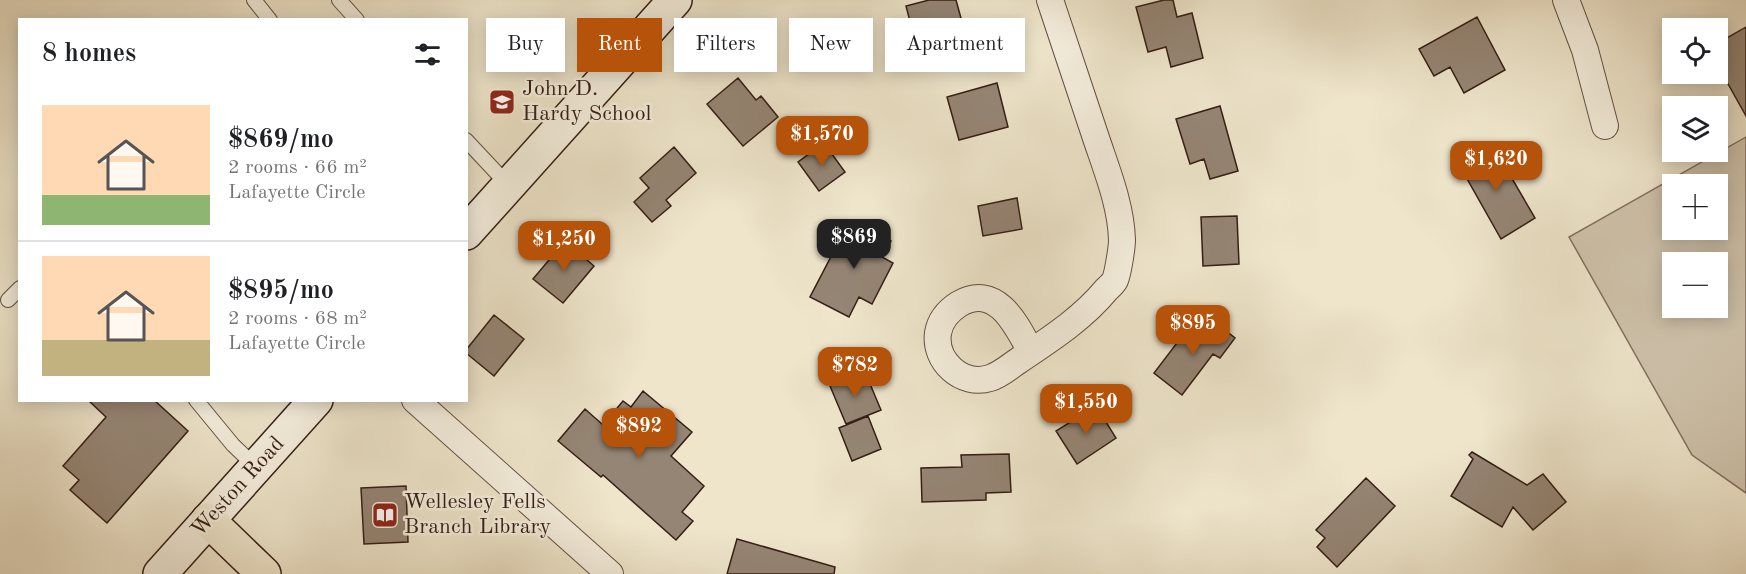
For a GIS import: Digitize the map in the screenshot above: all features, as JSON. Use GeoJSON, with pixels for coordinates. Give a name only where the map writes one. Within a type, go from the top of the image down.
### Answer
{"type":"FeatureCollection","features":[{"type":"Feature","properties":{"kind":"highway"},"geometry":{"type":"LineString","coordinates":[[208,520],[264,574]]}},
{"type":"Feature","properties":{"kind":"main road"},"geometry":{"type":"LineString","coordinates":[[468,230],[675,0]]}},
{"type":"Feature","properties":{"kind":"main road","name":"Weston Road"},"geometry":{"type":"LineString","coordinates":[[160,574],[314,402]]}},
{"type":"Feature","properties":{"kind":"street"},"geometry":{"type":"LineString","coordinates":[[1031,352],[1092,308],[1115,280],[1122,241],[1113,191],[1050,0]]}},
{"type":"Feature","properties":{"kind":"street"},"geometry":{"type":"LineString","coordinates":[[1566,0],[1585,50],[1605,126]]}},
{"type":"Feature","properties":{"kind":"street"},"geometry":{"type":"LineString","coordinates":[[417,402],[610,574]]}},
{"type":"Feature","properties":{"kind":"lane"},"geometry":{"type":"LineString","coordinates":[[254,0],[268,18]]}},
{"type":"Feature","properties":{"kind":"lane"},"geometry":{"type":"LineString","coordinates":[[339,0],[355,18]]}},
{"type":"Feature","properties":{"kind":"lane"},"geometry":{"type":"LineString","coordinates":[[468,142],[509,186]]}},
{"type":"Feature","properties":{"kind":"lane"},"geometry":{"type":"LineString","coordinates":[[8,300],[18,290]]}},
{"type":"Feature","properties":{"kind":"lane"},"geometry":{"type":"LineString","coordinates":[[198,402],[233,445],[256,467]]}},
{"type":"Feature","properties":{"kind":"shaded area"},"geometry":{"type":"Polygon","coordinates":[[[1746,137],[1746,493],[1692,455],[1569,237],[1662,184],[1662,240],[1728,240],[1728,174],[1681,174],[1702,162],[1728,162],[1728,147],[1746,137]]]}},
{"type":"Feature","properties":{"kind":"building"},"geometry":{"type":"Polygon","coordinates":[[[929,0],[956,0],[961,18],[909,18],[906,6],[929,0]]]}},
{"type":"Feature","properties":{"kind":"building"},"geometry":{"type":"Polygon","coordinates":[[[1173,0],[1177,17],[1192,13],[1203,58],[1171,67],[1166,47],[1148,52],[1136,7],[1173,0]]]}},
{"type":"Feature","properties":{"kind":"building"},"geometry":{"type":"Polygon","coordinates":[[[1477,17],[1505,70],[1464,93],[1450,67],[1434,76],[1419,49],[1477,17]]]}},
{"type":"Feature","properties":{"kind":"building"},"geometry":{"type":"Polygon","coordinates":[[[1746,27],[1746,116],[1728,84],[1728,37],[1746,27]]]}},
{"type":"Feature","properties":{"kind":"building"},"geometry":{"type":"Polygon","coordinates":[[[738,78],[756,100],[761,96],[778,117],[743,146],[707,104],[738,78]]]}},
{"type":"Feature","properties":{"kind":"building"},"geometry":{"type":"Polygon","coordinates":[[[997,83],[1008,127],[959,140],[947,97],[997,83]]]}},
{"type":"Feature","properties":{"kind":"building"},"geometry":{"type":"Polygon","coordinates":[[[1220,106],[1238,171],[1210,179],[1204,159],[1190,164],[1176,119],[1220,106]]]}},
{"type":"Feature","properties":{"kind":"building"},"geometry":{"type":"Polygon","coordinates":[[[824,143],[845,172],[819,191],[798,162],[824,143]]]}},
{"type":"Feature","properties":{"kind":"building"},"geometry":{"type":"Polygon","coordinates":[[[1486,144],[1503,172],[1507,170],[1535,218],[1501,239],[1457,161],[1486,144]]]}},
{"type":"Feature","properties":{"kind":"building"},"geometry":{"type":"Polygon","coordinates":[[[674,147],[696,173],[666,200],[671,206],[652,222],[634,202],[649,188],[640,178],[674,147]]]}},
{"type":"Feature","properties":{"kind":"building"},"geometry":{"type":"Polygon","coordinates":[[[1017,198],[1022,229],[983,236],[978,206],[1017,198]]]}},
{"type":"Feature","properties":{"kind":"building"},"geometry":{"type":"Polygon","coordinates":[[[1237,216],[1239,264],[1203,266],[1201,217],[1237,216]]]}},
{"type":"Feature","properties":{"kind":"building"},"geometry":{"type":"Polygon","coordinates":[[[850,220],[891,241],[882,257],[893,263],[872,304],[859,297],[849,317],[810,297],[850,220]]]}},
{"type":"Feature","properties":{"kind":"building"},"geometry":{"type":"Polygon","coordinates":[[[565,241],[594,266],[563,303],[533,279],[565,241]]]}},
{"type":"Feature","properties":{"kind":"building"},"geometry":{"type":"Polygon","coordinates":[[[494,315],[524,339],[494,376],[468,355],[468,348],[494,315]]]}},
{"type":"Feature","properties":{"kind":"building"},"geometry":{"type":"Polygon","coordinates":[[[1212,320],[1235,338],[1220,358],[1213,354],[1182,395],[1154,373],[1186,331],[1197,339],[1212,320]]]}},
{"type":"Feature","properties":{"kind":"building"},"geometry":{"type":"Polygon","coordinates":[[[865,372],[881,410],[846,424],[830,386],[865,372]]]}},
{"type":"Feature","properties":{"kind":"building"},"geometry":{"type":"Polygon","coordinates":[[[643,391],[692,432],[671,456],[704,486],[682,512],[693,521],[676,540],[603,475],[601,477],[558,441],[585,409],[603,425],[623,401],[631,407],[643,391]]]}},
{"type":"Feature","properties":{"kind":"building"},"geometry":{"type":"Polygon","coordinates":[[[90,402],[156,402],[188,431],[107,523],[70,490],[79,480],[63,466],[106,417],[90,402]]]}},
{"type":"Feature","properties":{"kind":"building"},"geometry":{"type":"Polygon","coordinates":[[[1096,406],[1116,438],[1077,464],[1056,431],[1096,406]]]}},
{"type":"Feature","properties":{"kind":"building"},"geometry":{"type":"Polygon","coordinates":[[[868,416],[881,449],[852,461],[839,428],[868,416]]]}},
{"type":"Feature","properties":{"kind":"building"},"geometry":{"type":"Polygon","coordinates":[[[1472,452],[1527,485],[1543,474],[1566,502],[1533,530],[1513,507],[1502,527],[1451,496],[1473,459],[1469,455],[1472,452]]]}},
{"type":"Feature","properties":{"kind":"building"},"geometry":{"type":"Polygon","coordinates":[[[1009,454],[1011,492],[986,493],[986,500],[922,502],[921,468],[962,467],[961,455],[1009,454]]]}},
{"type":"Feature","properties":{"kind":"building"},"geometry":{"type":"Polygon","coordinates":[[[1366,478],[1395,506],[1337,567],[1317,547],[1325,538],[1316,530],[1366,478]]]}},
{"type":"Feature","properties":{"kind":"building","name":"Wellesley Fells Branch Library"},"geometry":{"type":"Polygon","coordinates":[[[406,486],[408,542],[364,544],[361,488],[406,486]]]}},
{"type":"Feature","properties":{"kind":"building"},"geometry":{"type":"Polygon","coordinates":[[[737,539],[835,567],[834,574],[727,574],[737,539]]]}},
{"type":"Feature","properties":{"kind":"place","name":"John D. Hardy School"},"geometry":{"type":"Point","coordinates":[502,102]}},
{"type":"Feature","properties":{"kind":"place","name":"Wellesley Fells Branch Library"},"geometry":{"type":"Point","coordinates":[385,515]}}]}
